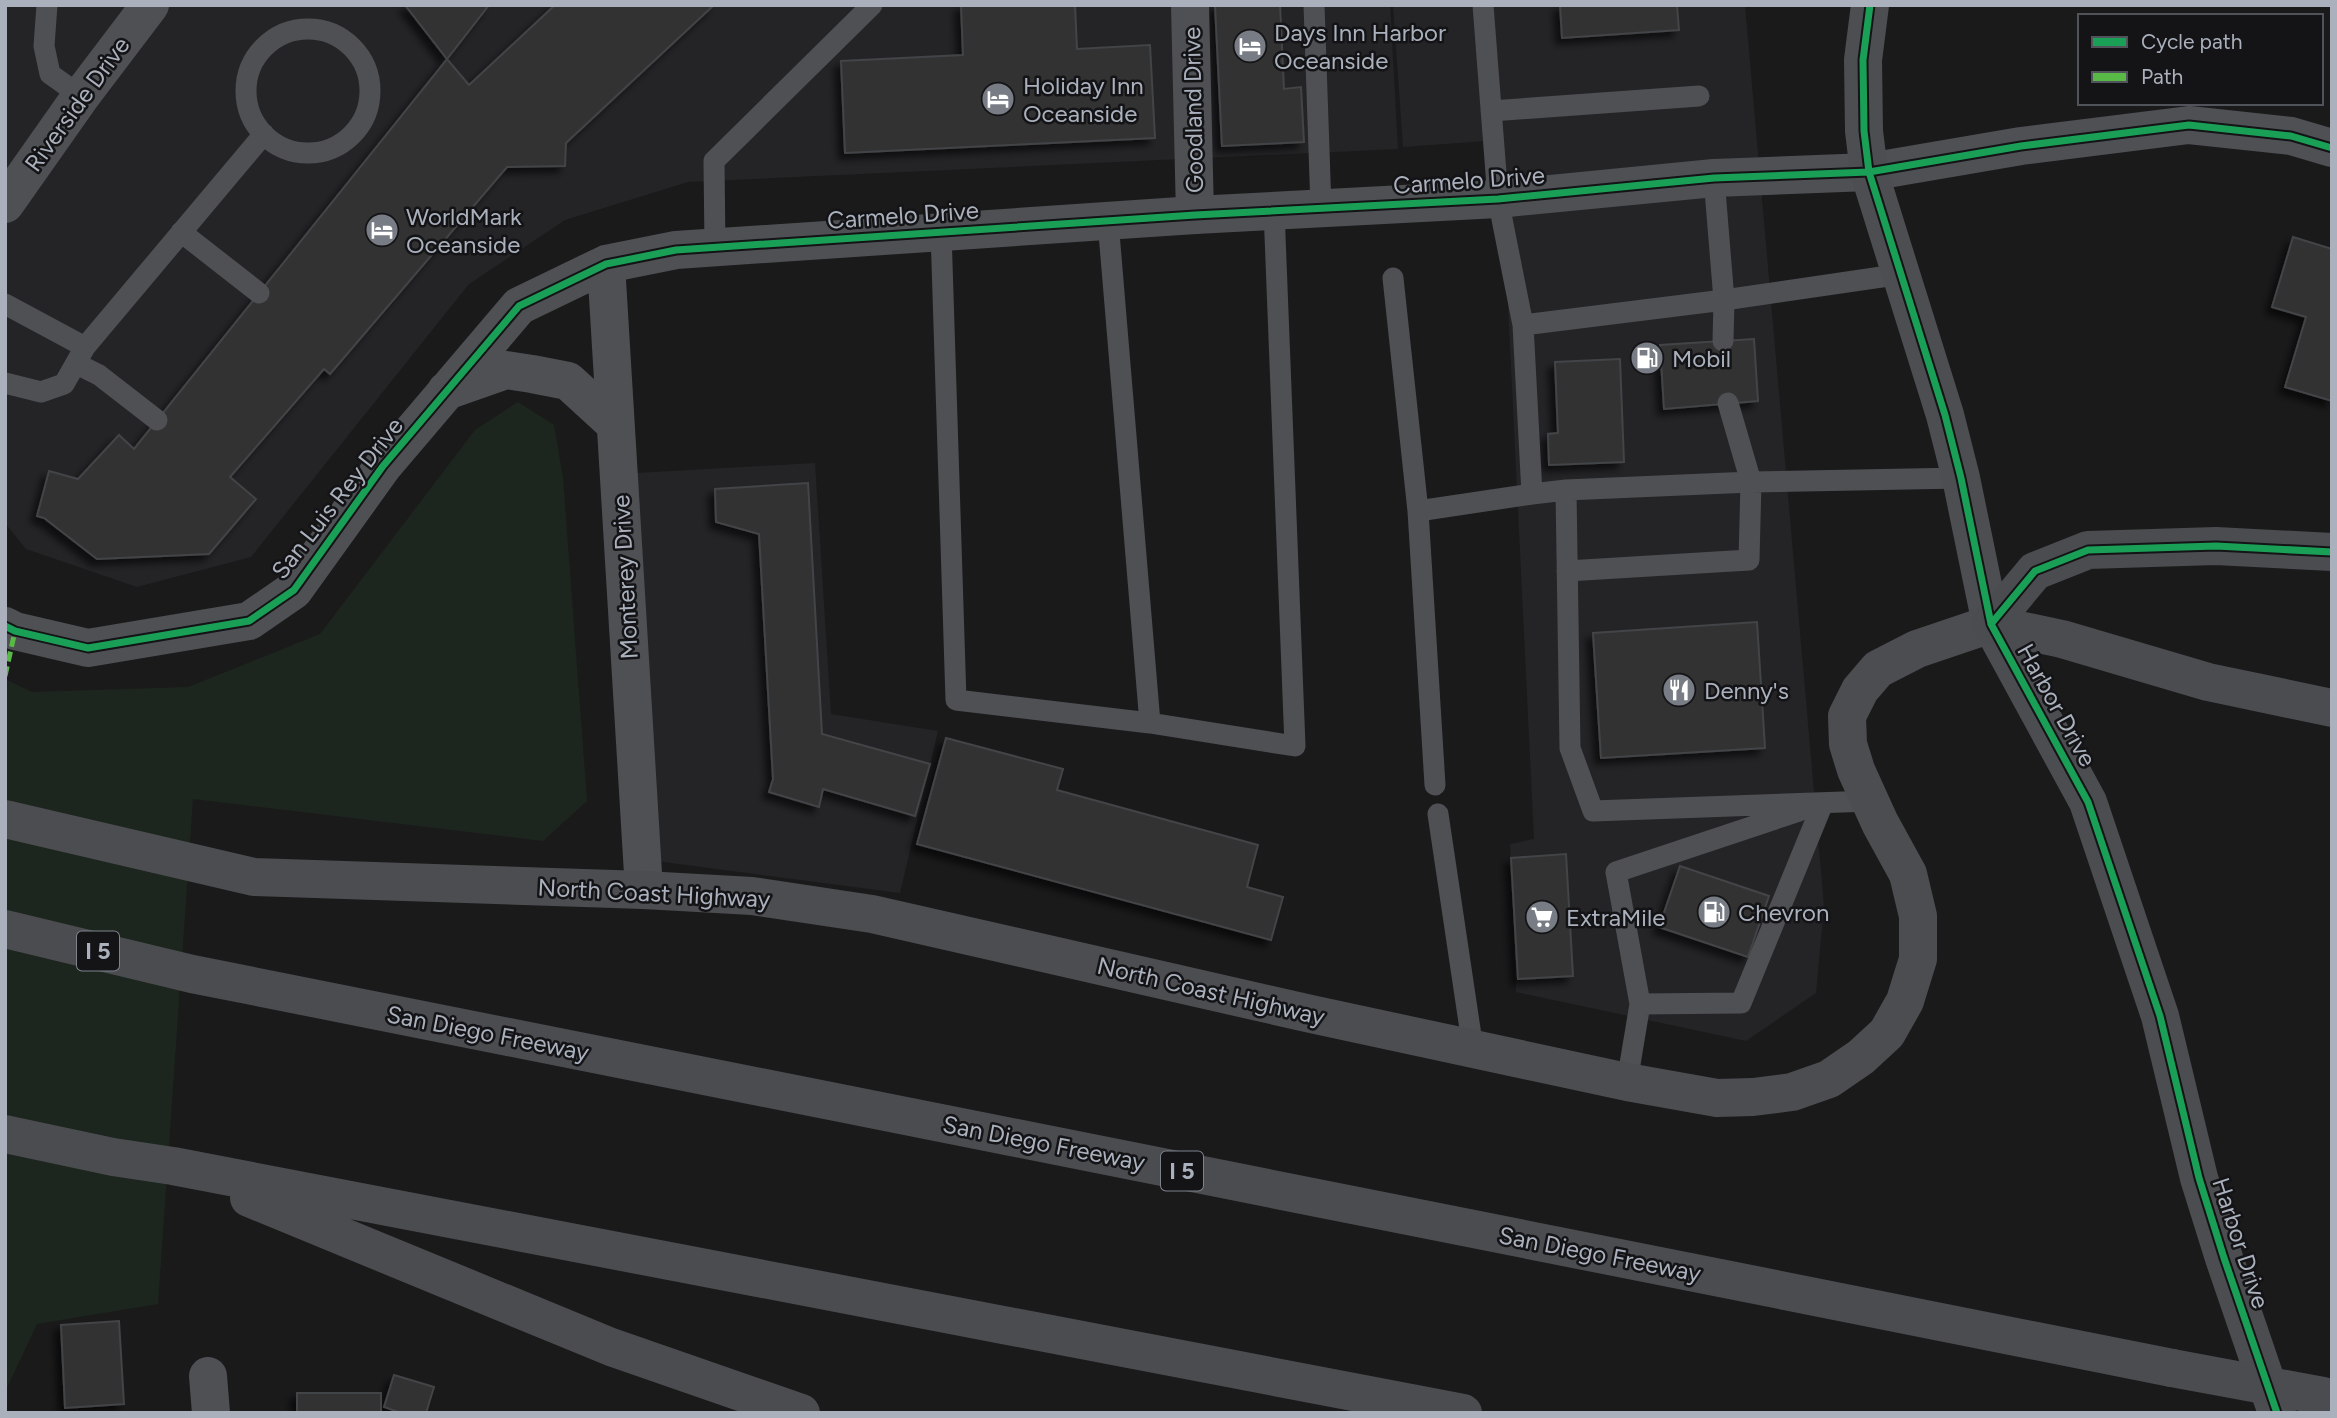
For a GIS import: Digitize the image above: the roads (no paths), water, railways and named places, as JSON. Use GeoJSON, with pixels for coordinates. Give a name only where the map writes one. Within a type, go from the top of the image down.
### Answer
{"type":"FeatureCollection","features":[{"type":"Feature","properties":{"kind":"highway"},"geometry":{"type":"LineString","coordinates":[[2332,552],[2216,545],[2088,550],[2035,570],[1991,624],[2062,639],[2208,681],[2332,708]]}},
{"type":"Feature","properties":{"kind":"highway","name":"San Diego Freeway"},"geometry":{"type":"LineString","coordinates":[[5,929],[192,974],[2172,1368],[2329,1396]]}},
{"type":"Feature","properties":{"kind":"highway"},"geometry":{"type":"LineString","coordinates":[[5,1134],[113,1157],[173,1166],[1463,1413]]}},
{"type":"Feature","properties":{"kind":"highway"},"geometry":{"type":"LineString","coordinates":[[173,1166],[611,1347],[802,1413]]}},
{"type":"Feature","properties":{"kind":"main road","name":"Harbor Drive"},"geometry":{"type":"LineString","coordinates":[[1870,5],[1863,60],[1864,131],[1869,172],[1945,415],[1991,624],[2088,802],[2160,1017],[2199,1178],[2277,1413]]}},
{"type":"Feature","properties":{"kind":"main road","name":"North Coast Highway"},"geometry":{"type":"LineString","coordinates":[[5,819],[254,877],[752,896],[873,914],[1627,1082],[1717,1098],[1753,1097],[1792,1092],[1829,1079],[1861,1057],[1886,1033],[1905,1001],[1918,959],[1918,916],[1908,874],[1856,770],[1848,744],[1847,716],[1860,690],[1878,669],[1917,649],[1991,624]]}},
{"type":"Feature","properties":{"kind":"street","name":"Riverside Drive"},"geometry":{"type":"LineString","coordinates":[[5,204],[81,96],[150,5]]}},
{"type":"Feature","properties":{"kind":"street","name":"Goodland Drive"},"geometry":{"type":"LineString","coordinates":[[1191,5],[1195,215]]}},
{"type":"Feature","properties":{"kind":"street","name":"Carmelo Drive"},"geometry":{"type":"LineString","coordinates":[[606,264],[676,250],[1274,210],[1498,199],[1714,178],[1869,172],[2021,146],[2189,125],[2291,135],[2332,148]]}},
{"type":"Feature","properties":{"kind":"street","name":"San Luis Rey Drive"},"geometry":{"type":"LineString","coordinates":[[5,626],[15,631],[88,648],[249,621],[294,590],[383,466],[519,306],[606,264]]}},
{"type":"Feature","properties":{"kind":"street","name":"Monterey Drive"},"geometry":{"type":"LineString","coordinates":[[606,264],[644,890]]}},
{"type":"Feature","properties":{"kind":"street"},"geometry":{"type":"LineString","coordinates":[[445,392],[506,370],[532,374],[568,381],[615,424]]}},
{"type":"Feature","properties":{"kind":"lane"},"geometry":{"type":"LineString","coordinates":[[47,5],[44,46],[50,74],[81,96]]}},
{"type":"Feature","properties":{"kind":"lane"},"geometry":{"type":"LineString","coordinates":[[715,248],[715,161],[872,5]]}},
{"type":"Feature","properties":{"kind":"lane"},"geometry":{"type":"LineString","coordinates":[[1314,5],[1321,208]]}},
{"type":"Feature","properties":{"kind":"lane"},"geometry":{"type":"LineString","coordinates":[[1483,5],[1498,199],[1523,325],[1532,494]]}},
{"type":"Feature","properties":{"kind":"lane"},"geometry":{"type":"LineString","coordinates":[[308,29],[326,31],[343,39],[358,53],[367,72],[370,92],[366,113],[356,131],[340,144],[321,152],[300,153],[280,147],[264,134],[253,120],[247,103],[247,84],[251,67],[274,39],[290,32],[308,29]]}},
{"type":"Feature","properties":{"kind":"lane"},"geometry":{"type":"LineString","coordinates":[[1491,111],[1699,96]]}},
{"type":"Feature","properties":{"kind":"lane"},"geometry":{"type":"LineString","coordinates":[[5,383],[41,392],[64,384],[81,356],[264,134]]}},
{"type":"Feature","properties":{"kind":"lane"},"geometry":{"type":"LineString","coordinates":[[1714,178],[1724,300],[1723,341]]}},
{"type":"Feature","properties":{"kind":"lane"},"geometry":{"type":"LineString","coordinates":[[941,232],[956,700],[1150,723],[1295,746],[1274,210]]}},
{"type":"Feature","properties":{"kind":"lane"},"geometry":{"type":"LineString","coordinates":[[1108,221],[1150,723]]}},
{"type":"Feature","properties":{"kind":"lane"},"geometry":{"type":"LineString","coordinates":[[181,232],[259,293]]}},
{"type":"Feature","properties":{"kind":"lane"},"geometry":{"type":"LineString","coordinates":[[1523,325],[1902,274]]}},
{"type":"Feature","properties":{"kind":"lane"},"geometry":{"type":"LineString","coordinates":[[1393,278],[1418,512],[1435,785]]}},
{"type":"Feature","properties":{"kind":"lane"},"geometry":{"type":"LineString","coordinates":[[5,304],[81,356],[99,375],[157,421]]}},
{"type":"Feature","properties":{"kind":"lane"},"geometry":{"type":"LineString","coordinates":[[1567,571],[1749,560],[1751,482],[1728,403]]}},
{"type":"Feature","properties":{"kind":"lane"},"geometry":{"type":"LineString","coordinates":[[1418,512],[1566,490],[1751,482],[1961,478]]}},
{"type":"Feature","properties":{"kind":"lane"},"geometry":{"type":"LineString","coordinates":[[1566,490],[1570,748],[1593,811],[1871,802]]}},
{"type":"Feature","properties":{"kind":"lane"},"geometry":{"type":"LineString","coordinates":[[1627,1082],[1640,1004],[1616,872],[1823,803]]}},
{"type":"Feature","properties":{"kind":"lane"},"geometry":{"type":"LineString","coordinates":[[1640,1004],[1741,1003],[1823,803]]}},
{"type":"Feature","properties":{"kind":"lane"},"geometry":{"type":"LineString","coordinates":[[1438,814],[1473,1049]]}},
{"type":"Feature","properties":{"kind":"place","name":"Days Inn Harbor Oceanside"},"geometry":{"type":"Point","coordinates":[1250,46]}},
{"type":"Feature","properties":{"kind":"place","name":"Holiday Inn Oceanside"},"geometry":{"type":"Point","coordinates":[998,99]}},
{"type":"Feature","properties":{"kind":"place","name":"WorldMark Oceanside"},"geometry":{"type":"Point","coordinates":[382,230]}},
{"type":"Feature","properties":{"kind":"place","name":"Mobil"},"geometry":{"type":"Point","coordinates":[1647,358]}},
{"type":"Feature","properties":{"kind":"place","name":"Denny's"},"geometry":{"type":"Point","coordinates":[1679,690]}},
{"type":"Feature","properties":{"kind":"place","name":"Chevron"},"geometry":{"type":"Point","coordinates":[1714,912]}},
{"type":"Feature","properties":{"kind":"place","name":"ExtraMile"},"geometry":{"type":"Point","coordinates":[1542,917]}}]}
